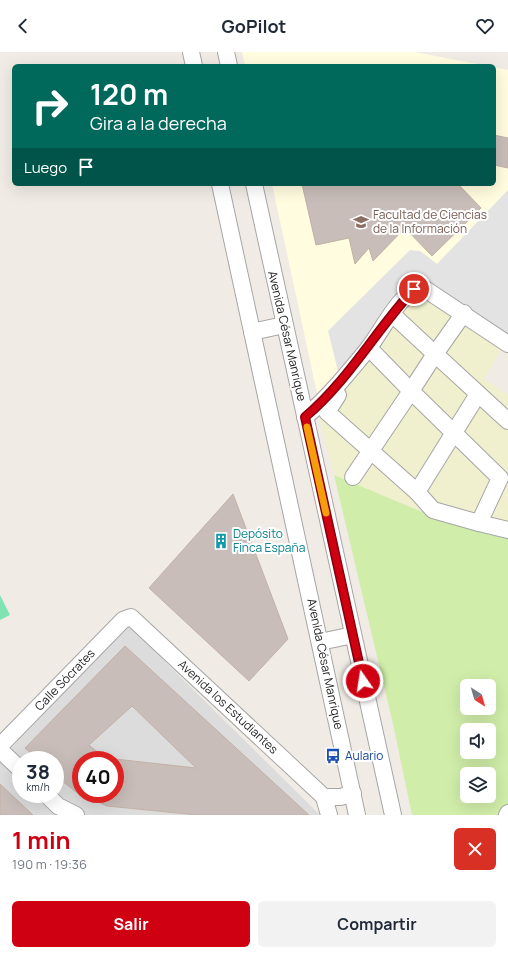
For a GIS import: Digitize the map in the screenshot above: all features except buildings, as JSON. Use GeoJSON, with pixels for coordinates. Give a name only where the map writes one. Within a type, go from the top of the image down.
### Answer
{"type":"FeatureCollection","features":[{"type":"Feature","properties":{"kind":"street"},"geometry":{"type":"LineString","coordinates":[[191,52],[194,64]]}},
{"type":"Feature","properties":{"kind":"street"},"geometry":{"type":"LineString","coordinates":[[226,52],[229,64]]}},
{"type":"Feature","properties":{"kind":"street","name":"Avenida César Manrique"},"geometry":{"type":"LineString","coordinates":[[220,186],[357,815]]}},
{"type":"Feature","properties":{"kind":"street","name":"Avenida César Manrique"},"geometry":{"type":"LineString","coordinates":[[254,186],[393,815]]}},
{"type":"Feature","properties":{"kind":"street"},"geometry":{"type":"LineString","coordinates":[[305,417],[317,407],[349,371],[368,348],[392,314],[414,289],[422,287],[508,344]]}},
{"type":"Feature","properties":{"kind":"street"},"geometry":{"type":"LineString","coordinates":[[392,314],[508,421]]}},
{"type":"Feature","properties":{"kind":"street"},"geometry":{"type":"LineString","coordinates":[[352,477],[435,354],[464,314]]}},
{"type":"Feature","properties":{"kind":"street"},"geometry":{"type":"LineString","coordinates":[[252,332],[284,325]]}},
{"type":"Feature","properties":{"kind":"street"},"geometry":{"type":"LineString","coordinates":[[368,348],[504,482],[478,523]]}},
{"type":"Feature","properties":{"kind":"street"},"geometry":{"type":"LineString","coordinates":[[349,371],[352,375],[327,412],[370,452],[417,492],[433,510],[508,530]]}},
{"type":"Feature","properties":{"kind":"street"},"geometry":{"type":"LineString","coordinates":[[417,492],[478,394]]}},
{"type":"Feature","properties":{"kind":"street","name":"Calle Sócrates"},"geometry":{"type":"LineString","coordinates":[[0,746],[123,620],[131,617]]}},
{"type":"Feature","properties":{"kind":"street","name":"Avenida los Estudiantes"},"geometry":{"type":"LineString","coordinates":[[131,617],[324,797]]}},
{"type":"Feature","properties":{"kind":"street"},"geometry":{"type":"LineString","coordinates":[[320,642],[353,635]]}},
{"type":"Feature","properties":{"kind":"street"},"geometry":{"type":"LineString","coordinates":[[0,750],[12,761]]}},
{"type":"Feature","properties":{"kind":"street"},"geometry":{"type":"LineString","coordinates":[[329,815],[324,797],[341,797],[353,793]]}},
{"type":"Feature","properties":{"kind":"street"},"geometry":{"type":"LineString","coordinates":[[55,803],[76,815]]}},
{"type":"Feature","properties":{"kind":"shaded area"},"geometry":{"type":"Polygon","coordinates":[[[242,52],[415,52],[477,64],[245,64],[242,52]]]}},
{"type":"Feature","properties":{"kind":"shaded area"},"geometry":{"type":"Polygon","coordinates":[[[496,67],[508,70],[508,336],[422,282],[414,281],[405,286],[364,344],[317,393],[272,186],[496,186],[496,67]]]}},
{"type":"Feature","properties":{"kind":"shaded area"},"geometry":{"type":"Polygon","coordinates":[[[508,190],[508,335],[422,281],[414,281],[405,286],[364,344],[338,371],[328,331],[410,250],[420,251],[437,264],[508,190]]]}},
{"type":"Feature","properties":{"kind":"shaded area"},"geometry":{"type":"Polygon","coordinates":[[[128,625],[320,815],[0,815],[0,760],[128,625]]]}},
{"type":"Feature","properties":{"kind":"green space"},"geometry":{"type":"Polygon","coordinates":[[[426,295],[498,339],[499,353],[484,379],[508,395],[508,533],[420,511],[334,475],[319,416],[405,301],[426,295]]]}},
{"type":"Feature","properties":{"kind":"green space"},"geometry":{"type":"Polygon","coordinates":[[[334,475],[420,511],[508,533],[508,815],[412,815],[393,724],[334,475]]]}},
{"type":"Feature","properties":{"kind":"green space"},"geometry":{"type":"Polygon","coordinates":[[[0,595],[10,615],[0,620],[0,595]]]}},
{"type":"Feature","properties":{"kind":"slow traffic"},"geometry":{"type":"LineString","coordinates":[[307,427],[326,513]]}},
{"type":"Feature","properties":{"kind":"place","name":"Facultad de Ciencias de la Información"},"geometry":{"type":"Point","coordinates":[361,222]}},
{"type":"Feature","properties":{"kind":"place","name":"Depósito Finca España"},"geometry":{"type":"Point","coordinates":[221,541]}},
{"type":"Feature","properties":{"kind":"place","name":"Aulario"},"geometry":{"type":"Point","coordinates":[333,756]}},
{"type":"Feature","properties":{"kind":"route"},"geometry":{"type":"LineString","coordinates":[[363,681],[305,417],[317,407],[368,348],[392,314],[414,289]]}}]}
